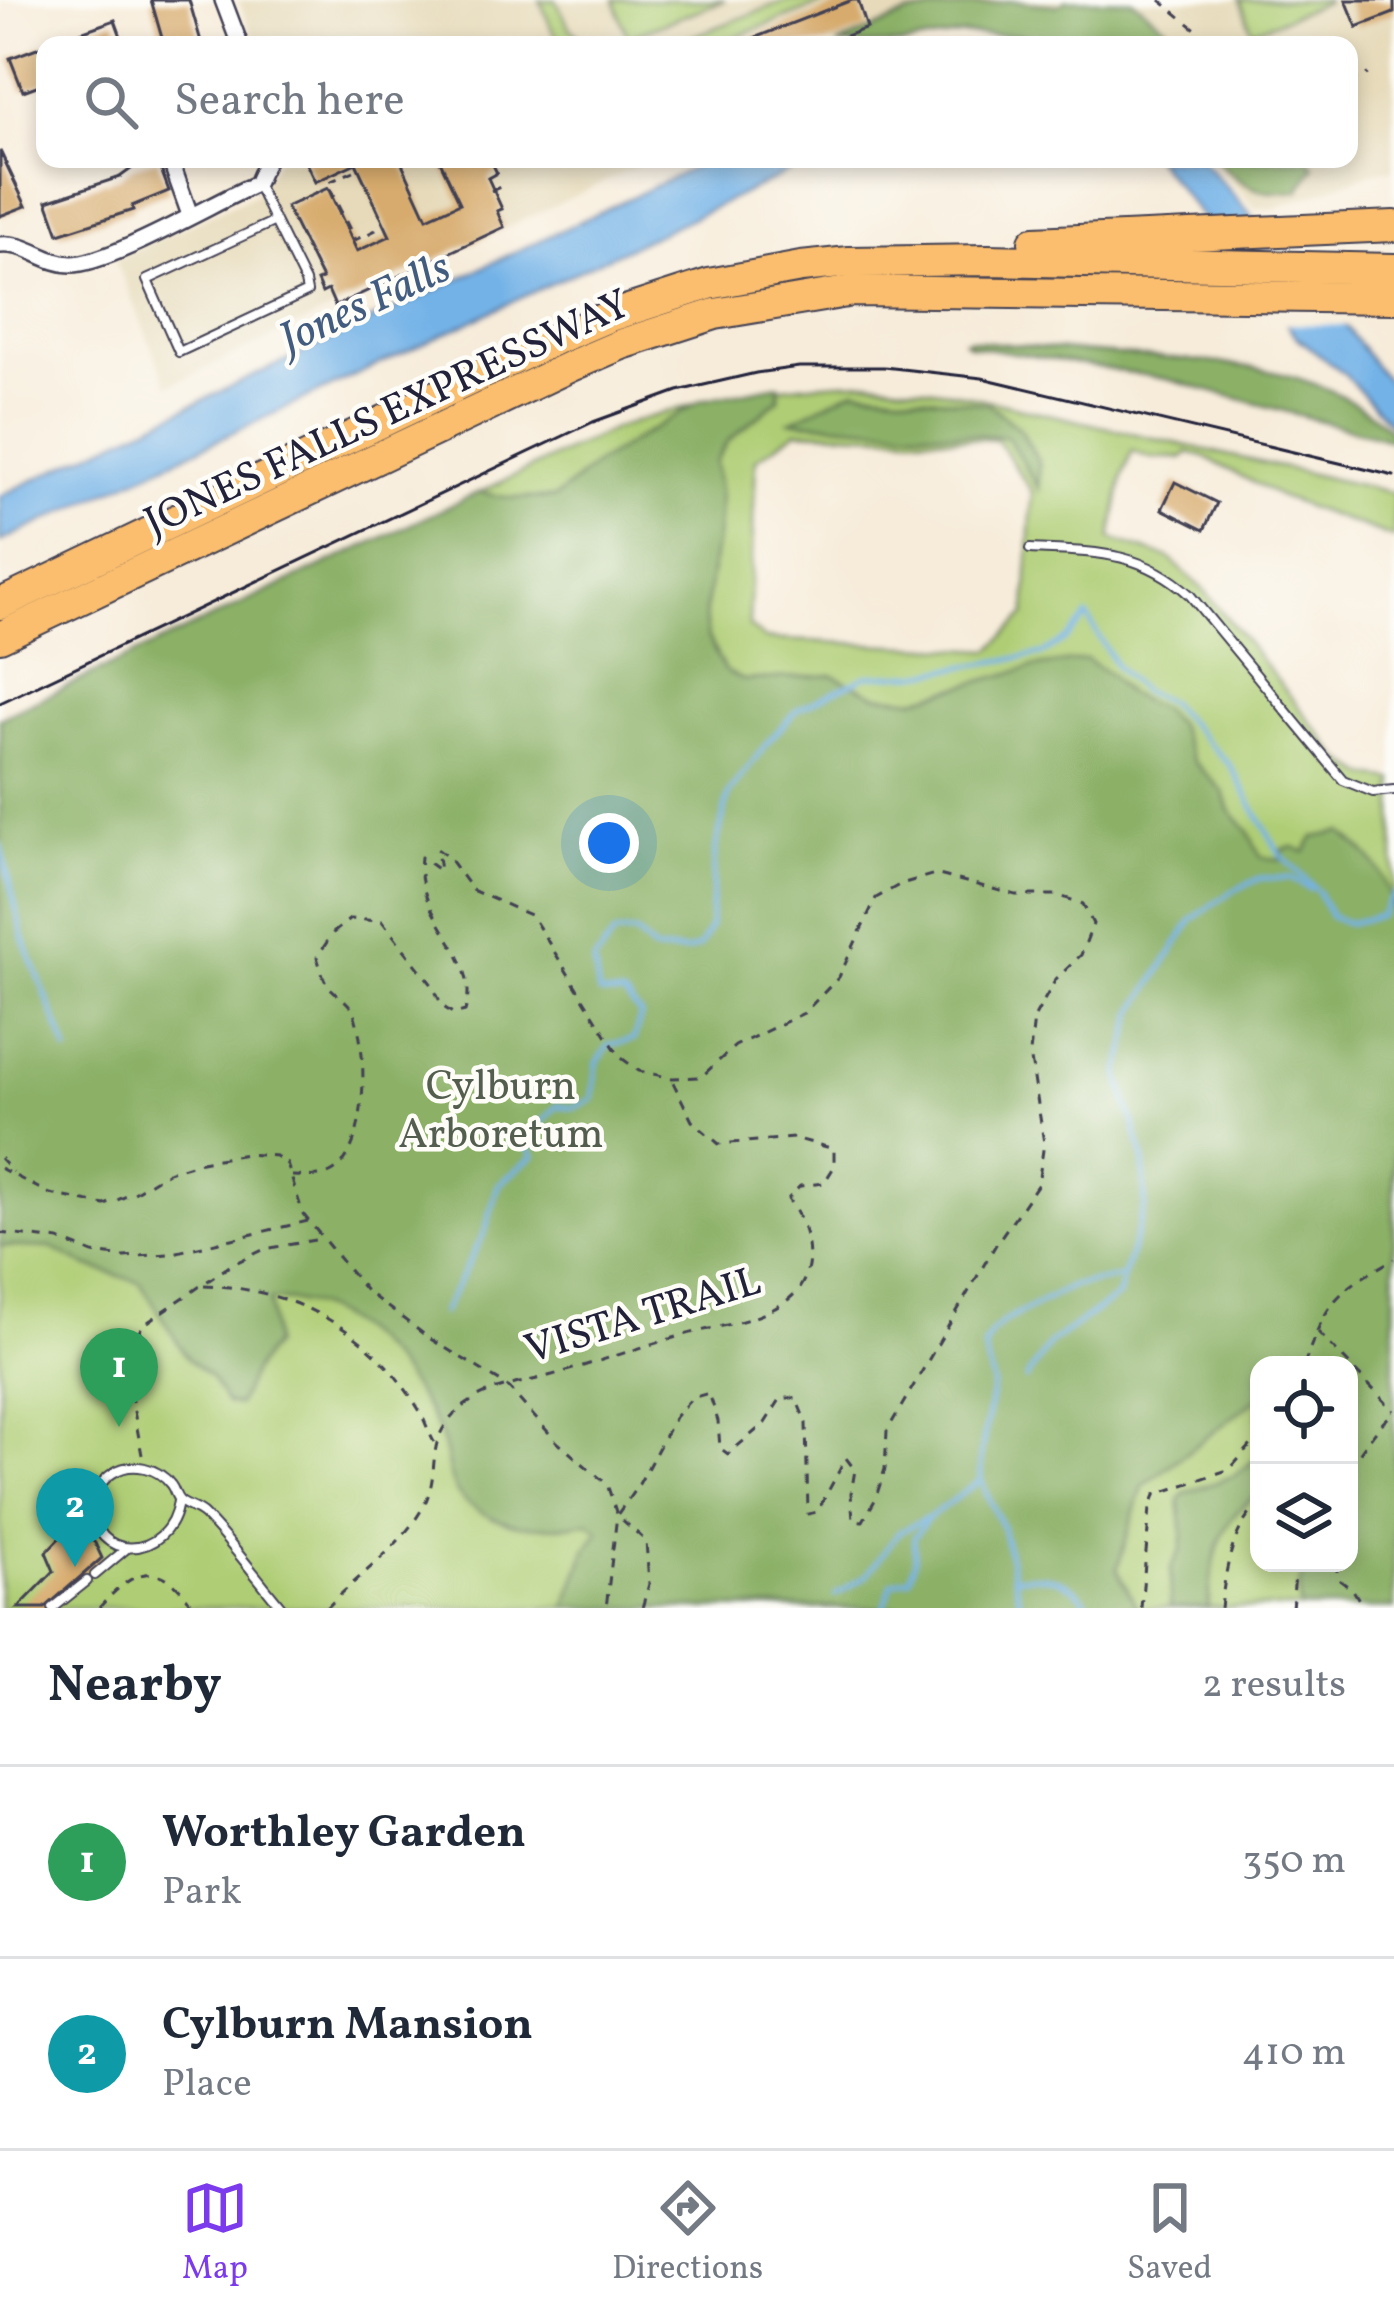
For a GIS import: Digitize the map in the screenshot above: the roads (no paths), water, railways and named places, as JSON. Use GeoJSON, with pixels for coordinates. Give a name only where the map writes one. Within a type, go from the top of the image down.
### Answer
{"type":"FeatureCollection","features":[{"type":"Feature","properties":{"kind":"highway"},"geometry":{"type":"LineString","coordinates":[[801,266],[889,251],[988,243],[1394,226]]}},
{"type":"Feature","properties":{"kind":"highway","name":"JONES FALLS EXPRESSWAY"},"geometry":{"type":"LineString","coordinates":[[0,604],[610,316],[710,284],[801,266],[890,260],[1394,269]]}},
{"type":"Feature","properties":{"kind":"highway","name":"JONES FALLS EXPRESSWAY"},"geometry":{"type":"LineString","coordinates":[[0,637],[551,375],[672,326],[759,304],[854,291],[1047,291],[1371,310]]}},
{"type":"Feature","properties":{"kind":"highway"},"geometry":{"type":"LineString","coordinates":[[1371,310],[1394,298]]}},
{"type":"Feature","properties":{"kind":"street"},"geometry":{"type":"LineString","coordinates":[[223,0],[237,36]]}},
{"type":"Feature","properties":{"kind":"street"},"geometry":{"type":"LineString","coordinates":[[173,168],[190,214]]}},
{"type":"Feature","properties":{"kind":"street"},"geometry":{"type":"LineString","coordinates":[[0,245],[24,246],[56,263],[90,262],[256,184],[263,168]]}},
{"type":"Feature","properties":{"kind":"lane"},"geometry":{"type":"LineString","coordinates":[[256,184],[275,221],[308,292],[179,352],[147,280],[275,221]]}},
{"type":"Feature","properties":{"kind":"lane"},"geometry":{"type":"LineString","coordinates":[[1030,548],[1104,554],[1165,572],[1190,595],[1343,780],[1373,792],[1394,790]]}},
{"type":"Feature","properties":{"kind":"lane"},"geometry":{"type":"LineString","coordinates":[[178,1501],[177,1515],[164,1537],[140,1548],[107,1538],[93,1507],[95,1495],[118,1470],[141,1467],[163,1477],[178,1501],[204,1515],[282,1608]]}},
{"type":"Feature","properties":{"kind":"lane"},"geometry":{"type":"LineString","coordinates":[[53,1608],[128,1548]]}},
{"type":"Feature","properties":{"kind":"water","name":"Jones Falls"},"geometry":{"type":"Polygon","coordinates":[[[693,168],[798,168],[0,542],[0,496],[693,168]]]}},
{"type":"Feature","properties":{"kind":"water"},"geometry":{"type":"Polygon","coordinates":[[[1162,168],[1208,168],[1255,219],[1394,387],[1394,428],[1344,374],[1297,337],[1162,168]]]}},
{"type":"Feature","properties":{"kind":"waterway"},"geometry":{"type":"LineString","coordinates":[[442,1313],[485,1232],[498,1185],[534,1156],[524,1142],[557,1106],[574,1108],[593,1099],[597,1063],[609,1045],[634,1039],[641,1015],[624,996],[599,994],[594,962],[615,934],[635,933],[654,951],[688,951],[700,946],[710,927],[715,851],[729,793],[798,709],[866,676],[918,674],[1042,654],[1068,638],[1087,616],[1116,666],[1140,690],[1168,702],[1230,765],[1279,853],[1319,893]]}},
{"type":"Feature","properties":{"kind":"waterway"},"geometry":{"type":"LineString","coordinates":[[0,844],[23,937],[68,1052]]}},
{"type":"Feature","properties":{"kind":"waterway"},"geometry":{"type":"LineString","coordinates":[[1021,1608],[1002,1527],[981,1480],[993,1384],[984,1347],[1005,1321],[1072,1286],[1123,1277],[1145,1206],[1144,1159],[1119,1075],[1135,1011],[1192,920],[1260,878],[1290,878],[1310,889]]}},
{"type":"Feature","properties":{"kind":"waterway"},"geometry":{"type":"LineString","coordinates":[[1319,895],[1331,917],[1349,923],[1380,916],[1394,893]]}},
{"type":"Feature","properties":{"kind":"waterway"},"geometry":{"type":"LineString","coordinates":[[1026,1379],[1050,1343],[1118,1296],[1123,1278]]}},
{"type":"Feature","properties":{"kind":"waterway"},"geometry":{"type":"LineString","coordinates":[[884,1608],[892,1583],[910,1578],[914,1537],[928,1518],[978,1482]]}},
{"type":"Feature","properties":{"kind":"waterway"},"geometry":{"type":"LineString","coordinates":[[835,1595],[866,1576],[899,1532],[925,1519]]}},
{"type":"Feature","properties":{"kind":"waterway"},"geometry":{"type":"LineString","coordinates":[[1016,1577],[1059,1580],[1076,1590],[1091,1608]]}},
{"type":"Feature","properties":{"kind":"tram line"},"geometry":{"type":"LineString","coordinates":[[0,703],[593,422],[678,391],[756,373],[799,367],[884,367],[982,378],[1394,476]]}},
{"type":"Feature","properties":{"kind":"place","name":"Worthley Garden"},"geometry":{"type":"Point","coordinates":[119,1427]}},
{"type":"Feature","properties":{"kind":"place","name":"Cylburn Mansion"},"geometry":{"type":"Point","coordinates":[75,1567]}},
{"type":"Feature","properties":{"kind":"park label","name":"Cylburn Arboretum"},"geometry":{"type":"Point","coordinates":[501,1108]}}]}
